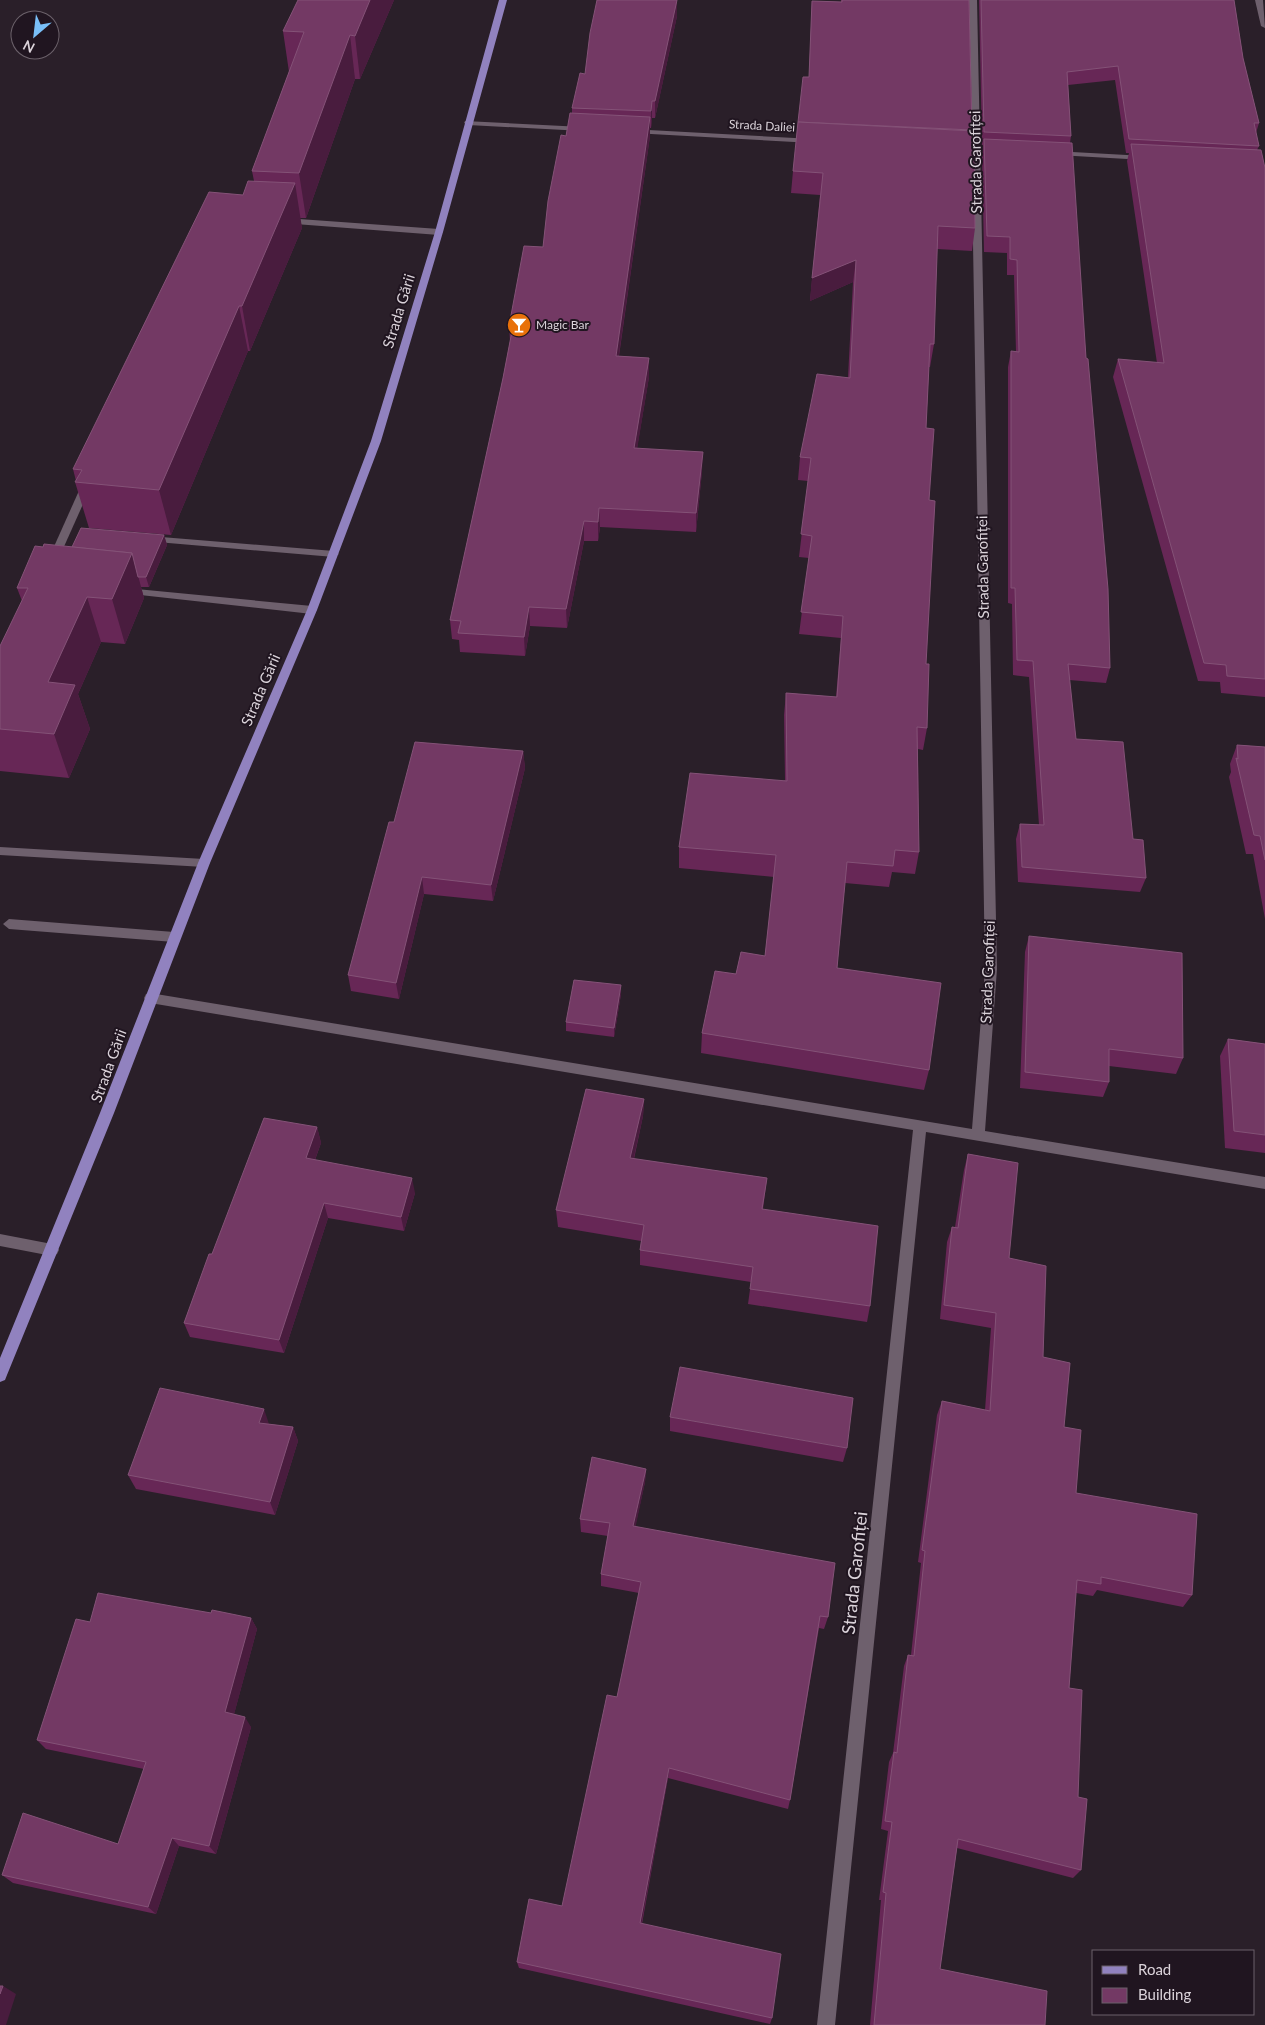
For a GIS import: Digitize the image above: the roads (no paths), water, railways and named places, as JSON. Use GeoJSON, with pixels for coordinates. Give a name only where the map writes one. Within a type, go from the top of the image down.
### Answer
{"type":"FeatureCollection","features":[{"type":"Feature","properties":{"kind":"main road","name":"Strada Gării"},"geometry":{"type":"LineString","coordinates":[[0,1375],[107,1113],[204,862],[312,610],[376,441],[439,232],[503,0]]}},
{"type":"Feature","properties":{"kind":"street","name":"Strada Garofiței"},"geometry":{"type":"LineString","coordinates":[[973,0],[991,968],[978,1134]]}},
{"type":"Feature","properties":{"kind":"street"},"geometry":{"type":"LineString","coordinates":[[1259,0],[1265,26]]}},
{"type":"Feature","properties":{"kind":"street"},"geometry":{"type":"LineString","coordinates":[[468,123],[592,129]]}},
{"type":"Feature","properties":{"kind":"street","name":"Strada Daliei"},"geometry":{"type":"LineString","coordinates":[[622,131],[818,141]]}},
{"type":"Feature","properties":{"kind":"street"},"geometry":{"type":"LineString","coordinates":[[1046,153],[1155,158]]}},
{"type":"Feature","properties":{"kind":"street"},"geometry":{"type":"LineString","coordinates":[[272,220],[439,232]]}},
{"type":"Feature","properties":{"kind":"street"},"geometry":{"type":"LineString","coordinates":[[47,573],[71,532],[90,478]]}},
{"type":"Feature","properties":{"kind":"street"},"geometry":{"type":"LineString","coordinates":[[135,537],[334,554]]}},
{"type":"Feature","properties":{"kind":"street"},"geometry":{"type":"LineString","coordinates":[[112,589],[312,610]]}},
{"type":"Feature","properties":{"kind":"street"},"geometry":{"type":"LineString","coordinates":[[0,850],[204,862]]}},
{"type":"Feature","properties":{"kind":"street"},"geometry":{"type":"LineString","coordinates":[[9,924],[174,937]]}},
{"type":"Feature","properties":{"kind":"street"},"geometry":{"type":"LineString","coordinates":[[150,998],[920,1124],[1265,1184]]}},
{"type":"Feature","properties":{"kind":"street","name":"Strada Garofiței"},"geometry":{"type":"LineString","coordinates":[[826,2025],[920,1124]]}},
{"type":"Feature","properties":{"kind":"street"},"geometry":{"type":"LineString","coordinates":[[0,1240],[52,1250]]}},
{"type":"Feature","properties":{"kind":"place","name":"Magic Bar"},"geometry":{"type":"Point","coordinates":[519,325]}}]}
